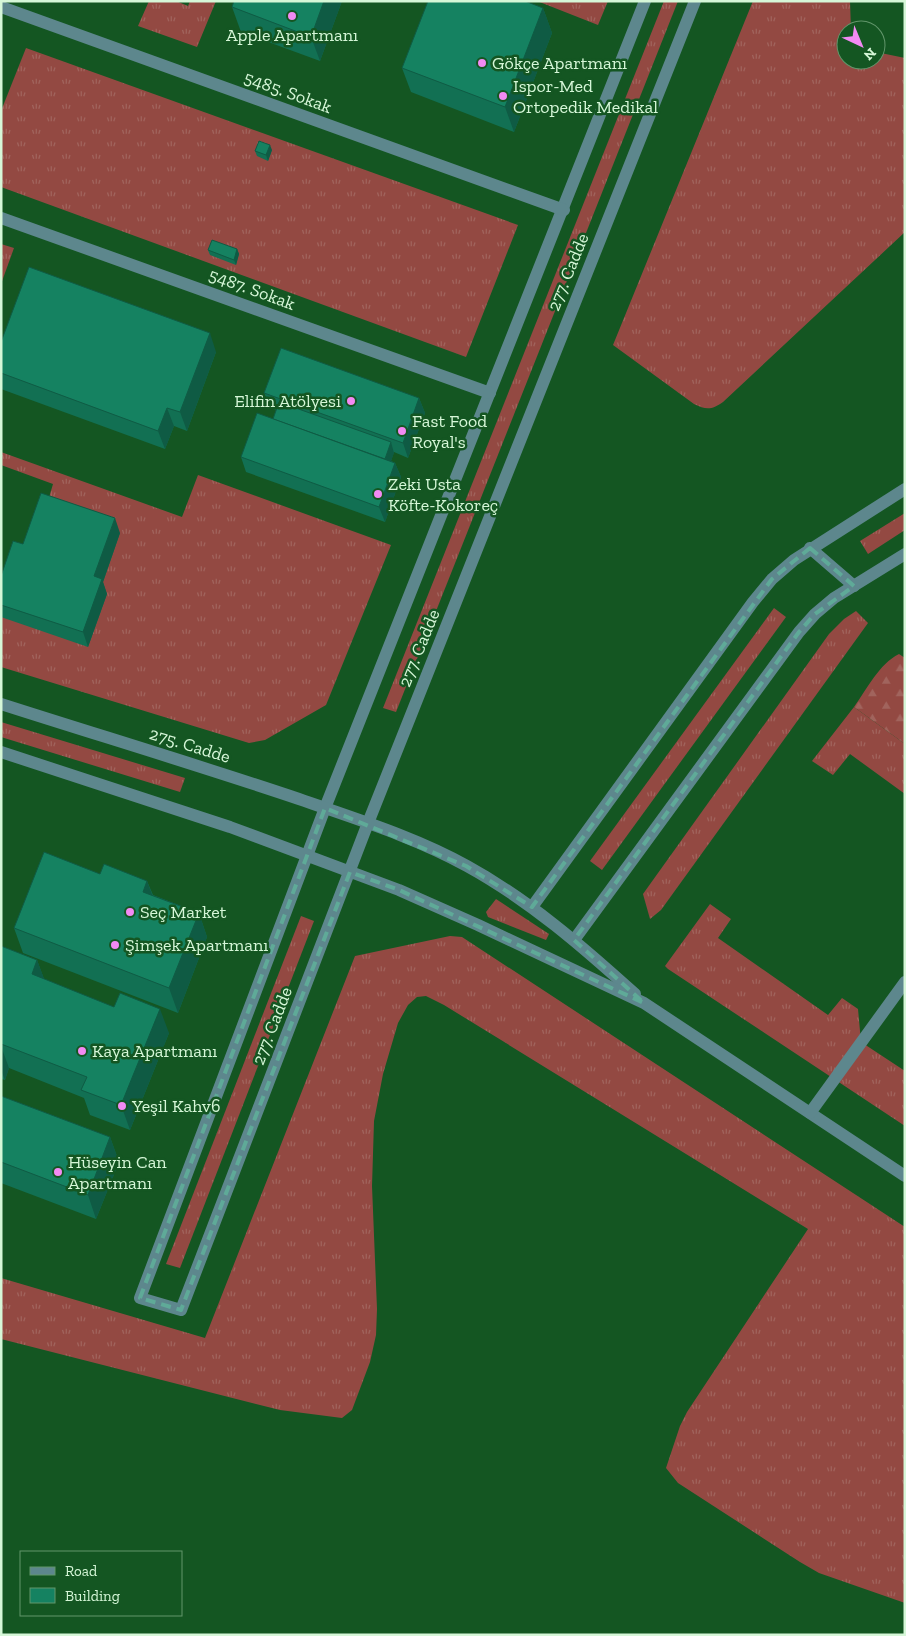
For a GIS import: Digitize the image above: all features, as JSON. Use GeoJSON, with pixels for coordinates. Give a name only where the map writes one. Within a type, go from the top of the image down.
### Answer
{"type":"FeatureCollection","features":[{"type":"Feature","properties":{"kind":"street","name":"277. Cadde"},"geometry":{"type":"LineString","coordinates":[[645,1],[564,210],[325,808],[140,1298],[181,1310],[368,823],[695,1]]}},
{"type":"Feature","properties":{"kind":"street","name":"5485. Sokak"},"geometry":{"type":"LineString","coordinates":[[1,7],[564,210]]}},
{"type":"Feature","properties":{"kind":"street","name":"5487. Sokak"},"geometry":{"type":"LineString","coordinates":[[1,218],[490,393]]}},
{"type":"Feature","properties":{"kind":"street"},"geometry":{"type":"LineString","coordinates":[[532,908],[752,602],[772,579],[810,548],[905,489]]}},
{"type":"Feature","properties":{"kind":"street"},"geometry":{"type":"LineString","coordinates":[[810,548],[854,586]]}},
{"type":"Feature","properties":{"kind":"street"},"geometry":{"type":"LineString","coordinates":[[574,940],[799,632],[815,614],[834,598],[905,554]]}},
{"type":"Feature","properties":{"kind":"street","name":"275. Cadde"},"geometry":{"type":"LineString","coordinates":[[1,704],[325,808],[368,823],[466,866],[532,908],[574,940],[644,1003]]}},
{"type":"Feature","properties":{"kind":"street"},"geometry":{"type":"LineString","coordinates":[[1,752],[230,827],[399,890],[478,925],[644,1003],[905,1176]]}},
{"type":"Feature","properties":{"kind":"street"},"geometry":{"type":"LineString","coordinates":[[810,1113],[905,982]]}},
{"type":"Feature","properties":{"kind":"highlighted area"},"geometry":{"type":"Polygon","coordinates":[[[810,548],[854,586],[815,614],[799,632],[574,940],[644,1003],[399,890],[350,872],[181,1310],[140,1298],[325,808],[466,866],[532,907],[772,579],[810,548]]]}},
{"type":"Feature","properties":{"kind":"green space"},"geometry":{"type":"Polygon","coordinates":[[[149,1],[176,1],[188,6],[190,1],[216,1],[197,47],[138,26],[149,1]]]}},
{"type":"Feature","properties":{"kind":"green space"},"geometry":{"type":"Polygon","coordinates":[[[537,1],[608,1],[598,25],[537,1]]]}},
{"type":"Feature","properties":{"kind":"green space"},"geometry":{"type":"Polygon","coordinates":[[[664,1],[678,1],[396,712],[383,708],[664,1]]]}},
{"type":"Feature","properties":{"kind":"green space"},"geometry":{"type":"Polygon","coordinates":[[[753,1],[850,1],[851,20],[836,20],[836,70],[886,70],[886,54],[905,58],[905,232],[716,407],[706,408],[694,404],[613,345],[753,1]]]}},
{"type":"Feature","properties":{"kind":"green space"},"geometry":{"type":"Polygon","coordinates":[[[26,48],[518,225],[466,357],[1,187],[1,111],[26,48]]]}},
{"type":"Feature","properties":{"kind":"green space"},"geometry":{"type":"Polygon","coordinates":[[[1,244],[14,248],[1,284],[1,244]]]}},
{"type":"Feature","properties":{"kind":"green space"},"geometry":{"type":"Polygon","coordinates":[[[1,452],[182,517],[198,475],[391,545],[326,705],[265,740],[249,743],[1,667],[1,617],[46,508],[53,484],[1,465],[1,452]]]}},
{"type":"Feature","properties":{"kind":"green space"},"geometry":{"type":"Polygon","coordinates":[[[905,513],[905,530],[868,554],[860,541],[905,513]]]}},
{"type":"Feature","properties":{"kind":"green space"},"geometry":{"type":"Polygon","coordinates":[[[774,608],[786,617],[602,870],[590,861],[774,608]]]}},
{"type":"Feature","properties":{"kind":"green space"},"geometry":{"type":"Polygon","coordinates":[[[856,611],[868,623],[661,910],[650,919],[643,894],[829,634],[844,619],[856,611]]]}},
{"type":"Feature","properties":{"kind":"green space"},"geometry":{"type":"Polygon","coordinates":[[[899,654],[905,658],[905,744],[854,707],[879,670],[899,654]]]}},
{"type":"Feature","properties":{"kind":"green space"},"geometry":{"type":"Polygon","coordinates":[[[854,707],[905,744],[905,794],[850,754],[833,775],[812,761],[854,707]]]}},
{"type":"Feature","properties":{"kind":"green space"},"geometry":{"type":"Polygon","coordinates":[[[1,722],[185,778],[180,792],[1,737],[1,722]]]}},
{"type":"Feature","properties":{"kind":"green space"},"geometry":{"type":"Polygon","coordinates":[[[496,899],[549,934],[546,940],[488,917],[486,912],[496,899]]]}},
{"type":"Feature","properties":{"kind":"green space"},"geometry":{"type":"Polygon","coordinates":[[[710,904],[731,919],[718,938],[828,1015],[842,998],[858,1009],[861,1042],[905,1071],[905,1126],[665,966],[710,904]]]}},
{"type":"Feature","properties":{"kind":"green space"},"geometry":{"type":"Polygon","coordinates":[[[301,916],[314,921],[180,1268],[166,1264],[301,916]]]}},
{"type":"Feature","properties":{"kind":"green space"},"geometry":{"type":"Polygon","coordinates":[[[450,936],[462,937],[905,1227],[905,1603],[819,1573],[678,1483],[666,1468],[680,1426],[687,1412],[808,1229],[444,1005],[426,996],[417,997],[408,1005],[398,1023],[383,1074],[374,1121],[372,1186],[377,1309],[376,1335],[370,1362],[352,1410],[342,1418],[280,1410],[1,1339],[1,1278],[205,1338],[355,956],[450,936]]]}},
{"type":"Feature","properties":{"kind":"building"},"geometry":{"type":"Polygon","coordinates":[[[234,1],[324,1],[311,37],[232,7],[234,1]]]}},
{"type":"Feature","properties":{"kind":"building","name":"Gökçe Apartmanı"},"geometry":{"type":"Polygon","coordinates":[[[428,1],[525,1],[543,8],[505,107],[402,68],[428,1]]]}},
{"type":"Feature","properties":{"kind":"building"},"geometry":{"type":"Polygon","coordinates":[[[259,141],[270,145],[266,155],[255,151],[259,141]]]}},
{"type":"Feature","properties":{"kind":"building"},"geometry":{"type":"Polygon","coordinates":[[[212,240],[237,249],[234,260],[208,250],[212,240]]]}},
{"type":"Feature","properties":{"kind":"building"},"geometry":{"type":"Polygon","coordinates":[[[29,267],[210,333],[180,412],[167,408],[158,431],[1,373],[1,342],[29,267]]]}},
{"type":"Feature","properties":{"kind":"building"},"geometry":{"type":"Polygon","coordinates":[[[281,348],[419,398],[403,443],[264,393],[281,348]]]}},
{"type":"Feature","properties":{"kind":"building"},"geometry":{"type":"Polygon","coordinates":[[[279,402],[391,442],[385,459],[273,419],[279,402]]]}},
{"type":"Feature","properties":{"kind":"building"},"geometry":{"type":"Polygon","coordinates":[[[257,413],[395,463],[379,507],[241,457],[257,413]]]}},
{"type":"Feature","properties":{"kind":"building"},"geometry":{"type":"Polygon","coordinates":[[[41,493],[115,518],[94,576],[102,579],[83,632],[1,605],[1,576],[13,541],[23,544],[41,493]]]}},
{"type":"Feature","properties":{"kind":"building","name":"Şimşek Apartmanı"},"geometry":{"type":"Polygon","coordinates":[[[44,852],[100,874],[104,864],[147,881],[143,892],[199,913],[169,988],[14,928],[44,852]]]}},
{"type":"Feature","properties":{"kind":"building","name":"Kaya Apartmanı"},"geometry":{"type":"Polygon","coordinates":[[[1,946],[37,960],[32,974],[114,1007],[120,993],[160,1009],[121,1105],[81,1090],[87,1077],[1,1044],[1,946]]]}},
{"type":"Feature","properties":{"kind":"building","name":"Hüseyin Can Apartmanı"},"geometry":{"type":"Polygon","coordinates":[[[1,1096],[110,1137],[88,1195],[1,1162],[1,1096]]]}},
{"type":"Feature","properties":{"kind":"place","name":"Apple Apartmanı"},"geometry":{"type":"Point","coordinates":[292,16]}},
{"type":"Feature","properties":{"kind":"place","name":"Gökçe Apartmanı"},"geometry":{"type":"Point","coordinates":[482,63]}},
{"type":"Feature","properties":{"kind":"place","name":"Ispor-Med Ortopedik Medikal"},"geometry":{"type":"Point","coordinates":[503,96]}},
{"type":"Feature","properties":{"kind":"place","name":"Elifin Atölyesi"},"geometry":{"type":"Point","coordinates":[351,401]}},
{"type":"Feature","properties":{"kind":"place","name":"Fast Food Royal's"},"geometry":{"type":"Point","coordinates":[402,431]}},
{"type":"Feature","properties":{"kind":"place","name":"Zeki Usta Köfte-Kokoreç"},"geometry":{"type":"Point","coordinates":[378,494]}},
{"type":"Feature","properties":{"kind":"place","name":"Seç Market"},"geometry":{"type":"Point","coordinates":[130,912]}},
{"type":"Feature","properties":{"kind":"place","name":"Şimşek Apartmanı"},"geometry":{"type":"Point","coordinates":[115,945]}},
{"type":"Feature","properties":{"kind":"place","name":"Kaya Apartmanı"},"geometry":{"type":"Point","coordinates":[82,1051]}},
{"type":"Feature","properties":{"kind":"place","name":"Yeşil Kahv6"},"geometry":{"type":"Point","coordinates":[122,1106]}},
{"type":"Feature","properties":{"kind":"place","name":"Hüseyin Can Apartmanı"},"geometry":{"type":"Point","coordinates":[58,1172]}}]}
